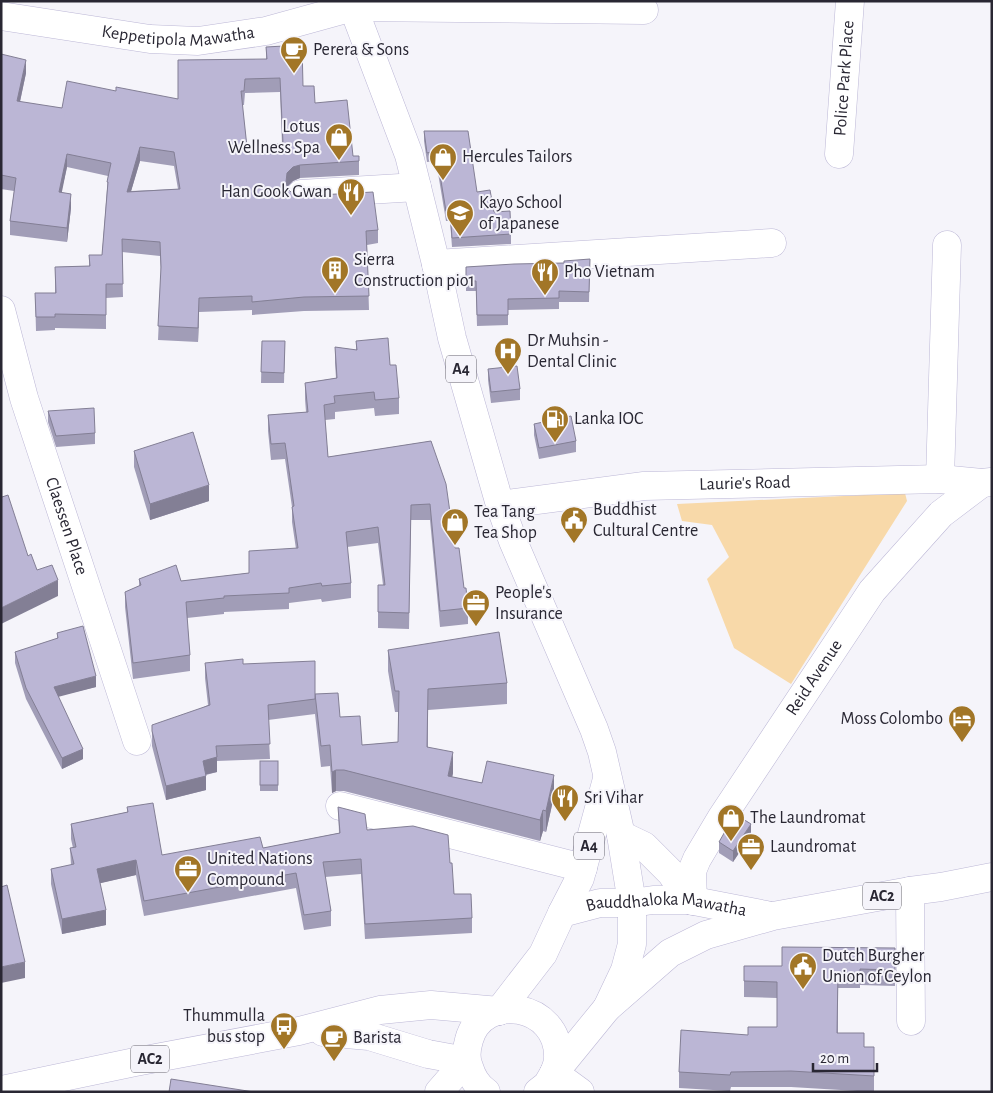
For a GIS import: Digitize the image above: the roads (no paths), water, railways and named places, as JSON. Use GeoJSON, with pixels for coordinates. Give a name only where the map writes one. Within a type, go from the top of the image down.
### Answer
{"type":"FeatureCollection","features":[{"type":"Feature","properties":{"kind":"main road","name":"Police Park Place"},"geometry":{"type":"LineString","coordinates":[[839,154],[850,1]]}},
{"type":"Feature","properties":{"kind":"main road","name":"Keppetipola Mawatha"},"geometry":{"type":"LineString","coordinates":[[1,16],[150,39],[198,41],[266,31],[351,4],[644,10]]}},
{"type":"Feature","properties":{"kind":"main road","name":"A4"},"geometry":{"type":"LineString","coordinates":[[351,4],[409,155],[452,338],[500,505],[513,541],[594,729],[602,752],[621,835],[632,903],[632,944],[625,970],[607,1008],[546,1082]]}},
{"type":"Feature","properties":{"kind":"main road"},"geometry":{"type":"LineString","coordinates":[[301,194],[417,187]]}},
{"type":"Feature","properties":{"kind":"main road"},"geometry":{"type":"LineString","coordinates":[[436,264],[772,243]]}},
{"type":"Feature","properties":{"kind":"main road"},"geometry":{"type":"LineString","coordinates":[[940,479],[947,244]]}},
{"type":"Feature","properties":{"kind":"main road","name":"Claessen Place"},"geometry":{"type":"LineString","coordinates":[[1,310],[24,398],[137,742]]}},
{"type":"Feature","properties":{"kind":"main road","name":"Laurie's Road"},"geometry":{"type":"LineString","coordinates":[[500,505],[644,486],[940,479],[987,483]]}},
{"type":"Feature","properties":{"kind":"main road","name":"Reid Avenue"},"geometry":{"type":"LineString","coordinates":[[691,901],[692,871],[696,859],[872,591],[941,514],[987,483]]}},
{"type":"Feature","properties":{"kind":"main road","name":"A4"},"geometry":{"type":"LineString","coordinates":[[499,1011],[543,954],[580,878],[608,776]]}},
{"type":"Feature","properties":{"kind":"main road"},"geometry":{"type":"LineString","coordinates":[[340,806],[583,868]]}},
{"type":"Feature","properties":{"kind":"main road"},"geometry":{"type":"LineString","coordinates":[[621,835],[644,846],[671,873],[691,901]]}},
{"type":"Feature","properties":{"kind":"main road","name":"Bauddhaloka Mawatha"},"geometry":{"type":"LineString","coordinates":[[607,1008],[670,954],[706,935],[773,916],[910,891],[941,888],[992,877]]}},
{"type":"Feature","properties":{"kind":"main road"},"geometry":{"type":"LineString","coordinates":[[910,891],[911,1021]]}},
{"type":"Feature","properties":{"kind":"main road","name":"Bauddhaloka Mawatha"},"geometry":{"type":"LineString","coordinates":[[562,913],[600,903],[632,903],[653,900],[691,901],[773,916]]}},
{"type":"Feature","properties":{"kind":"main road","name":"AC2"},"geometry":{"type":"LineString","coordinates":[[1,1090],[299,1031],[380,1010],[431,1005],[499,1011]]}},
{"type":"Feature","properties":{"kind":"main road"},"geometry":{"type":"LineString","coordinates":[[486,1092],[473,1079],[466,1061],[470,1035],[487,1016],[499,1011],[516,1009],[530,1012],[542,1020],[551,1031],[557,1044],[558,1059],[546,1082],[580,1092]]}},
{"type":"Feature","properties":{"kind":"main road","name":"AC2"},"geometry":{"type":"LineString","coordinates":[[299,1031],[370,1036],[428,1054],[466,1061]]}},
{"type":"Feature","properties":{"kind":"main road"},"geometry":{"type":"LineString","coordinates":[[439,1092],[466,1061]]}},
{"type":"Feature","properties":{"kind":"place","name":"Perera & Sons"},"geometry":{"type":"Point","coordinates":[294,74]}},
{"type":"Feature","properties":{"kind":"place","name":"Lotus Wellness Spa"},"geometry":{"type":"Point","coordinates":[339,161]}},
{"type":"Feature","properties":{"kind":"place","name":"Hercules Tailors"},"geometry":{"type":"Point","coordinates":[443,181]}},
{"type":"Feature","properties":{"kind":"place","name":"Han Gook Gwan"},"geometry":{"type":"Point","coordinates":[351,216]}},
{"type":"Feature","properties":{"kind":"place","name":"Kayo School of Japanese"},"geometry":{"type":"Point","coordinates":[460,237]}},
{"type":"Feature","properties":{"kind":"place","name":"Sierra Construction pio1"},"geometry":{"type":"Point","coordinates":[335,294]}},
{"type":"Feature","properties":{"kind":"place","name":"Pho Vietnam"},"geometry":{"type":"Point","coordinates":[545,296]}},
{"type":"Feature","properties":{"kind":"place","name":"Dr Muhsin - Dental Clinic"},"geometry":{"type":"Point","coordinates":[508,375]}},
{"type":"Feature","properties":{"kind":"place","name":"Lanka IOC"},"geometry":{"type":"Point","coordinates":[555,443]}},
{"type":"Feature","properties":{"kind":"place","name":"Buddhist Cultural Centre"},"geometry":{"type":"Point","coordinates":[574,544]}},
{"type":"Feature","properties":{"kind":"place","name":"Tea Tang Tea Shop"},"geometry":{"type":"Point","coordinates":[455,546]}},
{"type":"Feature","properties":{"kind":"place","name":"People's Insurance"},"geometry":{"type":"Point","coordinates":[476,627]}},
{"type":"Feature","properties":{"kind":"place","name":"Moss Colombo"},"geometry":{"type":"Point","coordinates":[962,743]}},
{"type":"Feature","properties":{"kind":"place","name":"Sri Vihar"},"geometry":{"type":"Point","coordinates":[565,822]}},
{"type":"Feature","properties":{"kind":"place","name":"The Laundromat"},"geometry":{"type":"Point","coordinates":[731,842]}},
{"type":"Feature","properties":{"kind":"place","name":"Laundromat"},"geometry":{"type":"Point","coordinates":[751,871]}},
{"type":"Feature","properties":{"kind":"place","name":"United Nations Compound"},"geometry":{"type":"Point","coordinates":[188,893]}},
{"type":"Feature","properties":{"kind":"place","name":"Dutch Burgher Union of Ceylon"},"geometry":{"type":"Point","coordinates":[803,990]}},
{"type":"Feature","properties":{"kind":"place","name":"Thummulla bus stop"},"geometry":{"type":"Point","coordinates":[284,1050]}},
{"type":"Feature","properties":{"kind":"place","name":"Barista"},"geometry":{"type":"Point","coordinates":[334,1062]}}]}
